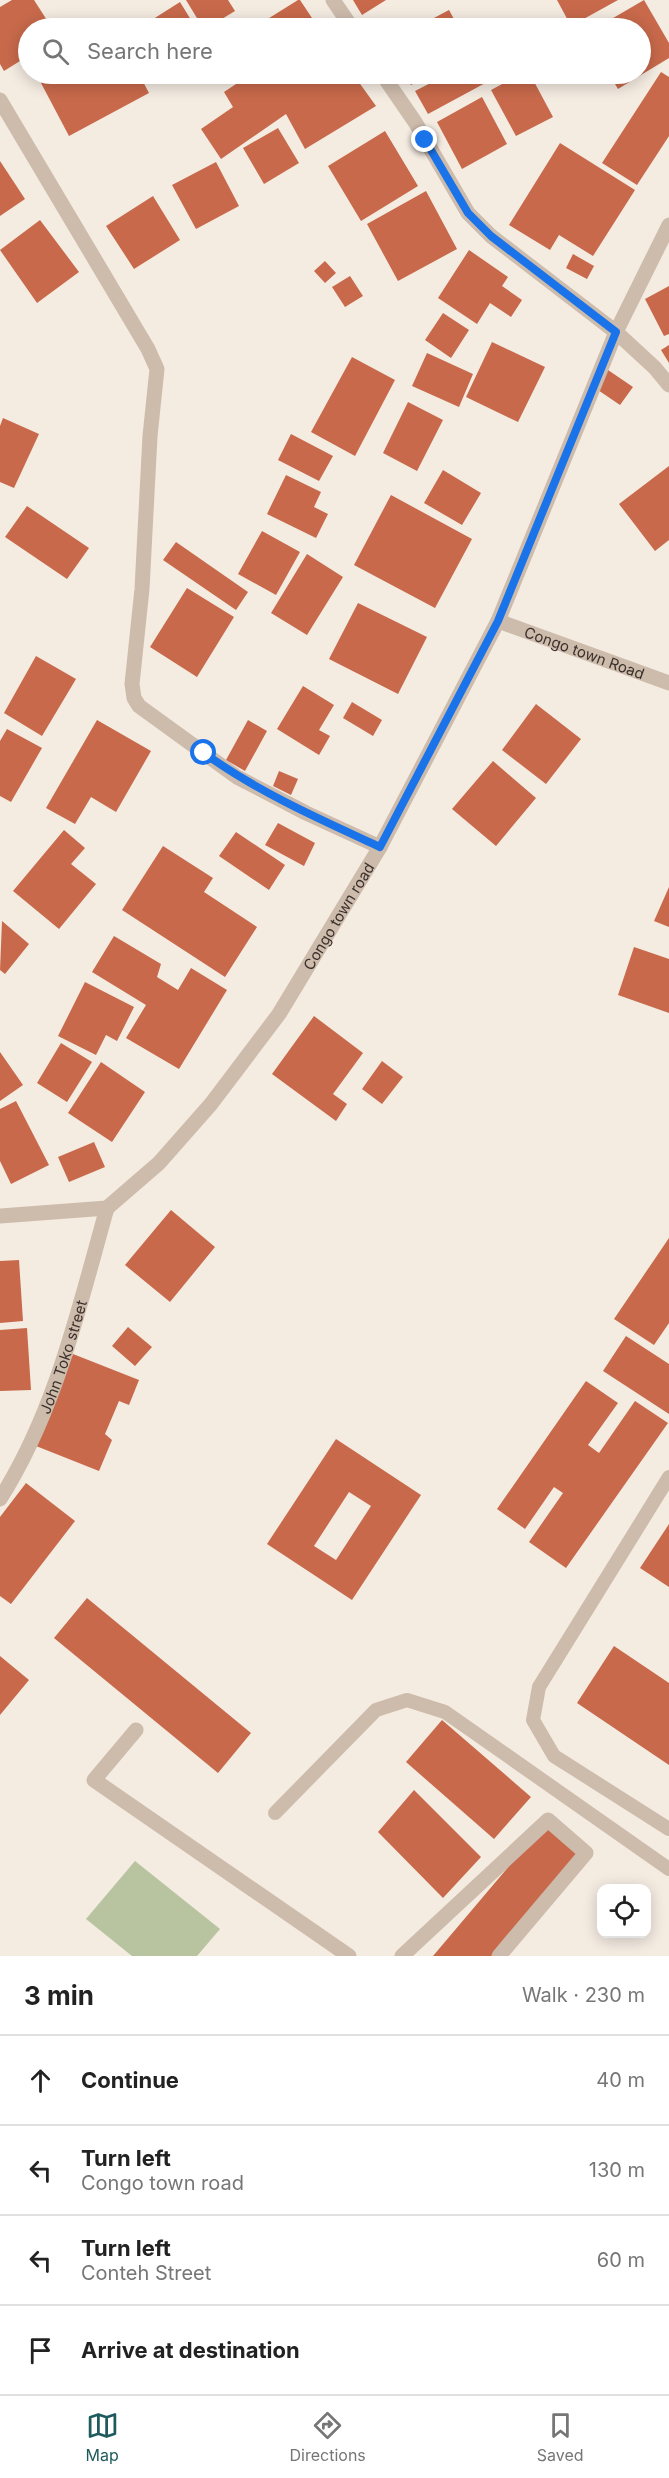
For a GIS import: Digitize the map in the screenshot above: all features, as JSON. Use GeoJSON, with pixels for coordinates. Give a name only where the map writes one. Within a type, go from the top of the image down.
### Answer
{"type":"FeatureCollection","features":[{"type":"Feature","properties":{"kind":"street"},"geometry":{"type":"LineString","coordinates":[[333,0],[345,18]]}},
{"type":"Feature","properties":{"kind":"street"},"geometry":{"type":"LineString","coordinates":[[389,84],[415,122],[468,213],[491,236],[616,332],[655,368],[669,385]]}},
{"type":"Feature","properties":{"kind":"street"},"geometry":{"type":"LineString","coordinates":[[0,100],[148,349],[157,369],[150,436],[142,589],[132,684],[134,698],[139,706],[237,777],[306,813],[380,847]]}},
{"type":"Feature","properties":{"kind":"street","name":"Congo town road"},"geometry":{"type":"LineString","coordinates":[[106,1208],[159,1163],[211,1104],[279,1014],[380,847],[498,621],[616,332],[669,225]]}},
{"type":"Feature","properties":{"kind":"street","name":"Congo town Road"},"geometry":{"type":"LineString","coordinates":[[498,621],[669,683]]}},
{"type":"Feature","properties":{"kind":"street"},"geometry":{"type":"LineString","coordinates":[[0,1216],[106,1208]]}},
{"type":"Feature","properties":{"kind":"street","name":"John Toko street"},"geometry":{"type":"LineString","coordinates":[[0,1499],[16,1473],[56,1383],[106,1208]]}},
{"type":"Feature","properties":{"kind":"street"},"geometry":{"type":"LineString","coordinates":[[136,1730],[94,1780],[349,1956]]}},
{"type":"Feature","properties":{"kind":"street"},"geometry":{"type":"LineString","coordinates":[[402,1956],[548,1820],[586,1853],[499,1956]]}},
{"type":"Feature","properties":{"kind":"lane"},"geometry":{"type":"LineString","coordinates":[[669,1477],[538,1687],[533,1720],[554,1756],[669,1829]]}},
{"type":"Feature","properties":{"kind":"lane"},"geometry":{"type":"LineString","coordinates":[[275,1813],[376,1710],[407,1700],[445,1712],[669,1869]]}},
{"type":"Feature","properties":{"kind":"green space"},"geometry":{"type":"Polygon","coordinates":[[[135,1861],[220,1929],[197,1956],[132,1956],[86,1919],[135,1861]]]}},
{"type":"Feature","properties":{"kind":"building"},"geometry":{"type":"Polygon","coordinates":[[[12,0],[34,0],[46,18],[18,18],[18,62],[4,71],[0,64],[0,7],[12,0]]]}},
{"type":"Feature","properties":{"kind":"building"},"geometry":{"type":"Polygon","coordinates":[[[186,0],[228,0],[235,11],[223,18],[197,18],[186,0]]]}},
{"type":"Feature","properties":{"kind":"building"},"geometry":{"type":"Polygon","coordinates":[[[300,0],[312,18],[269,18],[300,0]]]}},
{"type":"Feature","properties":{"kind":"building"},"geometry":{"type":"Polygon","coordinates":[[[353,0],[386,0],[362,15],[353,0]]]}},
{"type":"Feature","properties":{"kind":"building"},"geometry":{"type":"Polygon","coordinates":[[[557,0],[618,0],[585,18],[567,18],[557,0]]]}},
{"type":"Feature","properties":{"kind":"building"},"geometry":{"type":"Polygon","coordinates":[[[644,0],[669,43],[669,58],[651,69],[651,18],[613,18],[644,0]]]}},
{"type":"Feature","properties":{"kind":"building"},"geometry":{"type":"Polygon","coordinates":[[[180,2],[190,18],[155,18],[180,2]]]}},
{"type":"Feature","properties":{"kind":"building"},"geometry":{"type":"Polygon","coordinates":[[[449,10],[453,18],[434,18],[449,10]]]}},
{"type":"Feature","properties":{"kind":"building"},"geometry":{"type":"Polygon","coordinates":[[[661,72],[669,77],[669,136],[637,185],[602,163],[661,72]]]}},
{"type":"Feature","properties":{"kind":"building"},"geometry":{"type":"Polygon","coordinates":[[[42,84],[144,84],[149,93],[69,136],[42,84]]]}},
{"type":"Feature","properties":{"kind":"building"},"geometry":{"type":"Polygon","coordinates":[[[236,84],[360,84],[376,106],[305,149],[286,114],[221,159],[201,129],[233,107],[224,92],[236,84]]]}},
{"type":"Feature","properties":{"kind":"building"},"geometry":{"type":"Polygon","coordinates":[[[429,84],[484,84],[428,114],[415,91],[429,84]]]}},
{"type":"Feature","properties":{"kind":"building"},"geometry":{"type":"Polygon","coordinates":[[[502,84],[535,84],[553,117],[516,136],[491,90],[502,84]]]}},
{"type":"Feature","properties":{"kind":"building"},"geometry":{"type":"Polygon","coordinates":[[[615,84],[626,84],[618,89],[615,84]]]}},
{"type":"Feature","properties":{"kind":"building"},"geometry":{"type":"Polygon","coordinates":[[[482,97],[507,144],[462,169],[437,122],[482,97]]]}},
{"type":"Feature","properties":{"kind":"building"},"geometry":{"type":"Polygon","coordinates":[[[278,128],[299,163],[264,184],[243,148],[278,128]]]}},
{"type":"Feature","properties":{"kind":"building"},"geometry":{"type":"Polygon","coordinates":[[[385,131],[418,186],[361,221],[328,166],[385,131]]]}},
{"type":"Feature","properties":{"kind":"building"},"geometry":{"type":"Polygon","coordinates":[[[560,143],[635,190],[593,256],[559,235],[550,250],[509,225],[560,143]]]}},
{"type":"Feature","properties":{"kind":"building"},"geometry":{"type":"Polygon","coordinates":[[[0,161],[25,199],[0,216],[0,161]]]}},
{"type":"Feature","properties":{"kind":"building"},"geometry":{"type":"Polygon","coordinates":[[[216,162],[239,206],[196,229],[172,185],[216,162]]]}},
{"type":"Feature","properties":{"kind":"building"},"geometry":{"type":"Polygon","coordinates":[[[426,191],[457,249],[398,281],[367,224],[426,191]]]}},
{"type":"Feature","properties":{"kind":"building"},"geometry":{"type":"Polygon","coordinates":[[[153,196],[180,240],[134,269],[106,226],[153,196]]]}},
{"type":"Feature","properties":{"kind":"building"},"geometry":{"type":"Polygon","coordinates":[[[40,220],[79,272],[37,303],[0,250],[40,220]]]}},
{"type":"Feature","properties":{"kind":"building"},"geometry":{"type":"Polygon","coordinates":[[[469,250],[508,277],[502,286],[522,300],[511,317],[490,303],[477,324],[438,298],[469,250]]]}},
{"type":"Feature","properties":{"kind":"building"},"geometry":{"type":"Polygon","coordinates":[[[573,254],[594,266],[587,279],[566,268],[573,254]]]}},
{"type":"Feature","properties":{"kind":"building"},"geometry":{"type":"Polygon","coordinates":[[[325,261],[336,273],[325,283],[314,271],[325,261]]]}},
{"type":"Feature","properties":{"kind":"building"},"geometry":{"type":"Polygon","coordinates":[[[350,276],[363,296],[345,307],[332,287],[350,276]]]}},
{"type":"Feature","properties":{"kind":"building"},"geometry":{"type":"Polygon","coordinates":[[[669,286],[669,334],[664,336],[645,299],[669,286]]]}},
{"type":"Feature","properties":{"kind":"building"},"geometry":{"type":"Polygon","coordinates":[[[443,313],[469,330],[451,358],[425,340],[443,313]]]}},
{"type":"Feature","properties":{"kind":"building"},"geometry":{"type":"Polygon","coordinates":[[[492,342],[545,367],[518,422],[466,397],[492,342]]]}},
{"type":"Feature","properties":{"kind":"building"},"geometry":{"type":"Polygon","coordinates":[[[669,345],[669,363],[661,350],[669,345]]]}},
{"type":"Feature","properties":{"kind":"building"},"geometry":{"type":"Polygon","coordinates":[[[427,353],[473,374],[459,407],[412,386],[427,353]]]}},
{"type":"Feature","properties":{"kind":"building"},"geometry":{"type":"Polygon","coordinates":[[[352,357],[395,380],[355,456],[311,432],[352,357]]]}},
{"type":"Feature","properties":{"kind":"building"},"geometry":{"type":"Polygon","coordinates":[[[608,370],[633,387],[620,405],[595,388],[608,370]]]}},
{"type":"Feature","properties":{"kind":"building"},"geometry":{"type":"Polygon","coordinates":[[[408,402],[443,420],[417,471],[383,453],[408,402]]]}},
{"type":"Feature","properties":{"kind":"building"},"geometry":{"type":"Polygon","coordinates":[[[3,418],[39,434],[14,488],[0,482],[0,426],[3,418]]]}},
{"type":"Feature","properties":{"kind":"building"},"geometry":{"type":"Polygon","coordinates":[[[291,434],[333,456],[319,481],[278,460],[291,434]]]}},
{"type":"Feature","properties":{"kind":"building"},"geometry":{"type":"Polygon","coordinates":[[[669,466],[669,540],[655,551],[619,504],[669,466]]]}},
{"type":"Feature","properties":{"kind":"building"},"geometry":{"type":"Polygon","coordinates":[[[443,470],[481,493],[462,525],[424,503],[443,470]]]}},
{"type":"Feature","properties":{"kind":"building"},"geometry":{"type":"Polygon","coordinates":[[[286,475],[321,492],[314,507],[328,514],[316,538],[267,514],[286,475]]]}},
{"type":"Feature","properties":{"kind":"building"},"geometry":{"type":"Polygon","coordinates":[[[391,495],[472,539],[435,608],[354,565],[391,495]]]}},
{"type":"Feature","properties":{"kind":"building"},"geometry":{"type":"Polygon","coordinates":[[[27,506],[89,548],[67,579],[5,537],[27,506]]]}},
{"type":"Feature","properties":{"kind":"building"},"geometry":{"type":"Polygon","coordinates":[[[262,531],[300,552],[276,595],[238,574],[262,531]]]}},
{"type":"Feature","properties":{"kind":"building"},"geometry":{"type":"Polygon","coordinates":[[[176,542],[248,592],[236,610],[163,560],[176,542]]]}},
{"type":"Feature","properties":{"kind":"building"},"geometry":{"type":"Polygon","coordinates":[[[307,554],[343,577],[307,635],[271,613],[307,554]]]}},
{"type":"Feature","properties":{"kind":"building"},"geometry":{"type":"Polygon","coordinates":[[[187,588],[234,617],[197,677],[150,647],[187,588]]]}},
{"type":"Feature","properties":{"kind":"building"},"geometry":{"type":"Polygon","coordinates":[[[358,603],[427,637],[398,694],[329,659],[358,603]]]}},
{"type":"Feature","properties":{"kind":"building"},"geometry":{"type":"Polygon","coordinates":[[[36,656],[76,679],[42,736],[4,713],[36,656]]]}},
{"type":"Feature","properties":{"kind":"building"},"geometry":{"type":"Polygon","coordinates":[[[303,686],[334,705],[319,730],[330,736],[319,755],[277,729],[303,686]]]}},
{"type":"Feature","properties":{"kind":"building"},"geometry":{"type":"Polygon","coordinates":[[[352,702],[382,720],[373,736],[343,718],[352,702]]]}},
{"type":"Feature","properties":{"kind":"building"},"geometry":{"type":"Polygon","coordinates":[[[536,704],[581,739],[546,784],[502,750],[536,704]]]}},
{"type":"Feature","properties":{"kind":"building"},"geometry":{"type":"Polygon","coordinates":[[[97,720],[151,751],[116,812],[91,797],[75,824],[46,808],[97,720]]]}},
{"type":"Feature","properties":{"kind":"building"},"geometry":{"type":"Polygon","coordinates":[[[248,720],[267,731],[245,771],[226,760],[248,720]]]}},
{"type":"Feature","properties":{"kind":"building"},"geometry":{"type":"Polygon","coordinates":[[[7,729],[42,748],[11,802],[0,796],[0,741],[7,729]]]}},
{"type":"Feature","properties":{"kind":"building"},"geometry":{"type":"Polygon","coordinates":[[[493,761],[536,798],[496,846],[452,809],[493,761]]]}},
{"type":"Feature","properties":{"kind":"building"},"geometry":{"type":"Polygon","coordinates":[[[279,771],[298,779],[291,795],[273,786],[279,771]]]}},
{"type":"Feature","properties":{"kind":"building"},"geometry":{"type":"Polygon","coordinates":[[[278,823],[315,843],[304,866],[265,845],[278,823]]]}},
{"type":"Feature","properties":{"kind":"building"},"geometry":{"type":"Polygon","coordinates":[[[64,830],[85,848],[71,864],[96,884],[59,929],[13,891],[64,830]]]}},
{"type":"Feature","properties":{"kind":"building"},"geometry":{"type":"Polygon","coordinates":[[[236,832],[285,865],[269,890],[219,856],[236,832]]]}},
{"type":"Feature","properties":{"kind":"building"},"geometry":{"type":"Polygon","coordinates":[[[163,846],[213,878],[204,892],[257,927],[225,977],[122,910],[163,846]]]}},
{"type":"Feature","properties":{"kind":"building"},"geometry":{"type":"Polygon","coordinates":[[[669,887],[669,927],[654,921],[669,887]]]}},
{"type":"Feature","properties":{"kind":"building"},"geometry":{"type":"Polygon","coordinates":[[[2,921],[29,944],[5,974],[0,970],[2,921]]]}},
{"type":"Feature","properties":{"kind":"building"},"geometry":{"type":"Polygon","coordinates":[[[114,936],[161,964],[157,977],[178,990],[191,968],[227,990],[179,1069],[126,1038],[146,1005],[92,972],[114,936]]]}},
{"type":"Feature","properties":{"kind":"building"},"geometry":{"type":"Polygon","coordinates":[[[634,947],[669,959],[669,1013],[618,995],[634,947]]]}},
{"type":"Feature","properties":{"kind":"building"},"geometry":{"type":"Polygon","coordinates":[[[85,982],[134,1007],[117,1041],[106,1035],[96,1055],[58,1036],[85,982]]]}},
{"type":"Feature","properties":{"kind":"building"},"geometry":{"type":"Polygon","coordinates":[[[314,1016],[363,1053],[333,1094],[347,1104],[336,1121],[272,1074],[314,1016]]]}},
{"type":"Feature","properties":{"kind":"building"},"geometry":{"type":"Polygon","coordinates":[[[61,1043],[92,1062],[67,1102],[37,1083],[61,1043]]]}},
{"type":"Feature","properties":{"kind":"building"},"geometry":{"type":"Polygon","coordinates":[[[0,1052],[23,1085],[0,1101],[0,1052]]]}},
{"type":"Feature","properties":{"kind":"building"},"geometry":{"type":"Polygon","coordinates":[[[382,1061],[403,1077],[382,1104],[362,1089],[382,1061]]]}},
{"type":"Feature","properties":{"kind":"building"},"geometry":{"type":"Polygon","coordinates":[[[101,1062],[145,1092],[112,1142],[68,1113],[101,1062]]]}},
{"type":"Feature","properties":{"kind":"building"},"geometry":{"type":"Polygon","coordinates":[[[16,1101],[49,1165],[11,1184],[0,1161],[0,1109],[16,1101]]]}},
{"type":"Feature","properties":{"kind":"building"},"geometry":{"type":"Polygon","coordinates":[[[94,1142],[105,1167],[69,1182],[58,1157],[94,1142]]]}},
{"type":"Feature","properties":{"kind":"building"},"geometry":{"type":"Polygon","coordinates":[[[171,1210],[215,1247],[170,1302],[125,1265],[171,1210]]]}},
{"type":"Feature","properties":{"kind":"building"},"geometry":{"type":"Polygon","coordinates":[[[669,1238],[669,1323],[654,1345],[614,1319],[669,1238]]]}},
{"type":"Feature","properties":{"kind":"building"},"geometry":{"type":"Polygon","coordinates":[[[19,1260],[23,1321],[0,1323],[0,1261],[19,1260]]]}},
{"type":"Feature","properties":{"kind":"building"},"geometry":{"type":"Polygon","coordinates":[[[128,1327],[152,1347],[135,1366],[112,1346],[128,1327]]]}},
{"type":"Feature","properties":{"kind":"building"},"geometry":{"type":"Polygon","coordinates":[[[27,1328],[31,1390],[0,1391],[0,1330],[27,1328]]]}},
{"type":"Feature","properties":{"kind":"building"},"geometry":{"type":"Polygon","coordinates":[[[626,1336],[669,1364],[669,1414],[603,1371],[626,1336]]]}},
{"type":"Feature","properties":{"kind":"building"},"geometry":{"type":"Polygon","coordinates":[[[73,1354],[139,1380],[129,1405],[119,1401],[105,1434],[112,1440],[99,1471],[36,1446],[73,1354]]]}},
{"type":"Feature","properties":{"kind":"building"},"geometry":{"type":"Polygon","coordinates":[[[586,1381],[618,1403],[588,1445],[599,1453],[635,1401],[668,1423],[566,1568],[529,1542],[563,1493],[554,1487],[525,1529],[497,1509],[586,1381]]]}},
{"type":"Feature","properties":{"kind":"building"},"geometry":{"type":"Polygon","coordinates":[[[336,1439],[421,1495],[352,1600],[267,1544],[336,1439]],[[349,1492],[314,1546],[336,1560],[371,1506],[349,1492]]]}},
{"type":"Feature","properties":{"kind":"building"},"geometry":{"type":"Polygon","coordinates":[[[26,1483],[75,1521],[11,1604],[0,1596],[0,1517],[26,1483]]]}},
{"type":"Feature","properties":{"kind":"building"},"geometry":{"type":"Polygon","coordinates":[[[669,1524],[669,1587],[640,1568],[669,1524]]]}},
{"type":"Feature","properties":{"kind":"building"},"geometry":{"type":"Polygon","coordinates":[[[87,1598],[251,1733],[218,1773],[54,1638],[87,1598]]]}},
{"type":"Feature","properties":{"kind":"building"},"geometry":{"type":"Polygon","coordinates":[[[614,1646],[669,1683],[669,1765],[577,1703],[614,1646]]]}},
{"type":"Feature","properties":{"kind":"building"},"geometry":{"type":"Polygon","coordinates":[[[0,1656],[29,1680],[0,1715],[0,1656]]]}},
{"type":"Feature","properties":{"kind":"building"},"geometry":{"type":"Polygon","coordinates":[[[442,1720],[531,1797],[494,1839],[406,1762],[442,1720]]]}},
{"type":"Feature","properties":{"kind":"building"},"geometry":{"type":"Polygon","coordinates":[[[414,1790],[481,1857],[443,1898],[378,1832],[414,1790]]]}},
{"type":"Feature","properties":{"kind":"building"},"geometry":{"type":"Polygon","coordinates":[[[548,1820],[586,1853],[499,1956],[433,1956],[548,1820]]]}},
{"type":"Feature","properties":{"kind":"route"},"geometry":{"type":"LineString","coordinates":[[204,753],[237,777],[306,813],[380,847],[498,621],[616,332],[491,236],[468,213],[425,140]]}}]}
